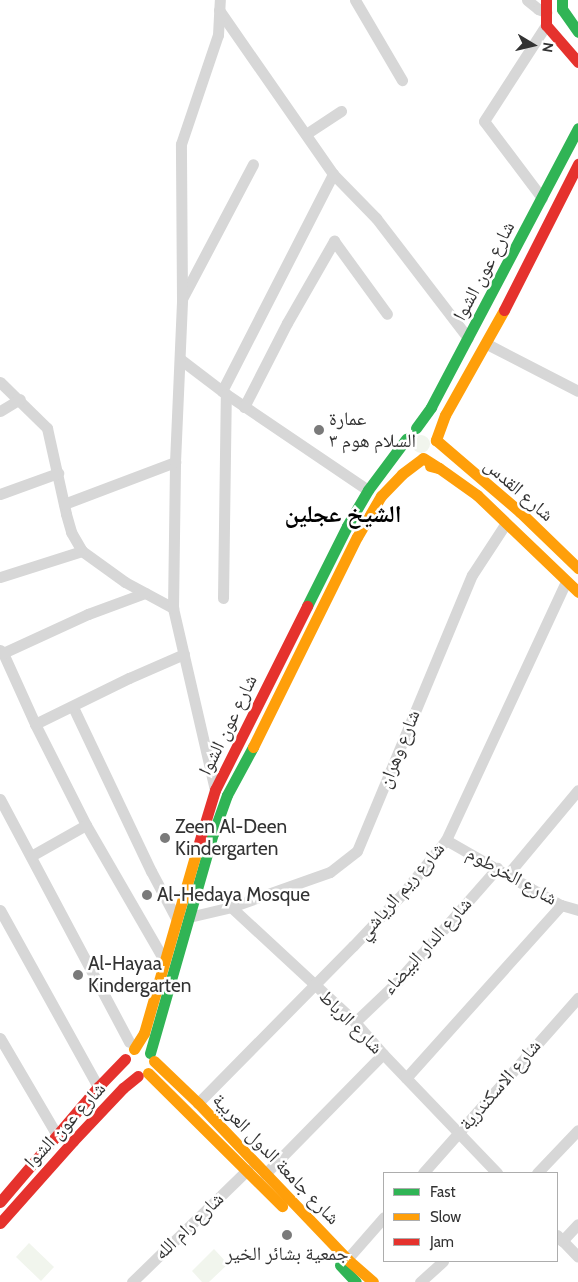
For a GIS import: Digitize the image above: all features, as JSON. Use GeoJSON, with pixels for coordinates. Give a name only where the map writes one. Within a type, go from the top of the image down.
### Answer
{"type":"FeatureCollection","features":[{"type":"Feature","properties":{"kind":"main road"},"geometry":{"type":"LineString","coordinates":[[546,0],[546,25],[578,62]]}},
{"type":"Feature","properties":{"kind":"main road"},"geometry":{"type":"LineString","coordinates":[[562,0],[562,9],[578,32]]}},
{"type":"Feature","properties":{"kind":"main road","name":"شارع عون الشوا"},"geometry":{"type":"LineString","coordinates":[[416,428],[432,407],[578,128]]}},
{"type":"Feature","properties":{"kind":"main road","name":"شارع عون الشوا"},"geometry":{"type":"LineString","coordinates":[[436,440],[443,421],[487,344],[578,164]]}},
{"type":"Feature","properties":{"kind":"main road"},"geometry":{"type":"LineString","coordinates":[[443,421],[444,438],[449,453]]}},
{"type":"Feature","properties":{"kind":"main road"},"geometry":{"type":"LineString","coordinates":[[416,428],[427,429],[434,435],[436,440],[435,450],[423,458],[410,454],[406,439],[416,428]]}},
{"type":"Feature","properties":{"kind":"main road","name":"شارع عون الشوا"},"geometry":{"type":"LineString","coordinates":[[132,1045],[144,1033],[176,918],[215,790],[347,526],[368,490],[406,439]]}},
{"type":"Feature","properties":{"kind":"main road","name":"شارع القدس"},"geometry":{"type":"LineString","coordinates":[[436,440],[520,512],[577,565]]}},
{"type":"Feature","properties":{"kind":"main road","name":"شارع عون الشوا"},"geometry":{"type":"LineString","coordinates":[[152,1057],[213,834],[227,795],[267,720],[357,537],[382,496],[411,467],[423,458]]}},
{"type":"Feature","properties":{"kind":"main road","name":"شارع القدس"},"geometry":{"type":"LineString","coordinates":[[423,458],[477,495],[578,592]]}},
{"type":"Feature","properties":{"kind":"main road"},"geometry":{"type":"LineString","coordinates":[[411,467],[428,465],[439,468]]}},
{"type":"Feature","properties":{"kind":"main road"},"geometry":{"type":"LineString","coordinates":[[132,1045],[143,1048],[152,1057],[143,1075],[127,1068],[125,1059],[132,1045]]}},
{"type":"Feature","properties":{"kind":"main road","name":"شارع جامعة الدول العربية"},"geometry":{"type":"LineString","coordinates":[[152,1057],[348,1260],[373,1282]]}},
{"type":"Feature","properties":{"kind":"main road","name":"شارع عون الشوا"},"geometry":{"type":"LineString","coordinates":[[2,1195],[125,1059]]}},
{"type":"Feature","properties":{"kind":"main road","name":"شارع عون الشوا"},"geometry":{"type":"LineString","coordinates":[[0,1223],[72,1141],[123,1088],[143,1075]]}},
{"type":"Feature","properties":{"kind":"main road","name":"شارع جامعة الدول العربية"},"geometry":{"type":"LineString","coordinates":[[143,1075],[247,1170],[356,1282]]}},
{"type":"Feature","properties":{"kind":"street"},"geometry":{"type":"LineString","coordinates":[[355,0],[402,80]]}},
{"type":"Feature","properties":{"kind":"street"},"geometry":{"type":"LineString","coordinates":[[527,0],[538,9],[546,12]]}},
{"type":"Feature","properties":{"kind":"street"},"geometry":{"type":"LineString","coordinates":[[220,5],[333,174],[376,218],[468,338]]}},
{"type":"Feature","properties":{"kind":"street"},"geometry":{"type":"LineString","coordinates":[[215,790],[173,608],[175,462],[182,299],[181,144],[218,34],[220,5]]}},
{"type":"Feature","properties":{"kind":"street"},"geometry":{"type":"LineString","coordinates":[[542,198],[484,121],[546,25]]}},
{"type":"Feature","properties":{"kind":"street"},"geometry":{"type":"LineString","coordinates":[[306,134],[341,111]]}},
{"type":"Feature","properties":{"kind":"street"},"geometry":{"type":"LineString","coordinates":[[182,299],[253,164]]}},
{"type":"Feature","properties":{"kind":"street"},"geometry":{"type":"LineString","coordinates":[[223,598],[224,392],[333,174]]}},
{"type":"Feature","properties":{"kind":"street"},"geometry":{"type":"LineString","coordinates":[[244,407],[287,323],[334,241],[387,314]]}},
{"type":"Feature","properties":{"kind":"street"},"geometry":{"type":"LineString","coordinates":[[487,344],[578,391]]}},
{"type":"Feature","properties":{"kind":"street"},"geometry":{"type":"LineString","coordinates":[[180,359],[244,407],[368,490]]}},
{"type":"Feature","properties":{"kind":"street"},"geometry":{"type":"LineString","coordinates":[[0,382],[47,428],[71,532],[82,551],[125,582],[173,608]]}},
{"type":"Feature","properties":{"kind":"street"},"geometry":{"type":"LineString","coordinates":[[0,411],[20,400]]}},
{"type":"Feature","properties":{"kind":"street"},"geometry":{"type":"LineString","coordinates":[[64,504],[175,462]]}},
{"type":"Feature","properties":{"kind":"street"},"geometry":{"type":"LineString","coordinates":[[0,494],[58,473]]}},
{"type":"Feature","properties":{"kind":"street","name":"شارع وهران"},"geometry":{"type":"LineString","coordinates":[[231,907],[330,872],[357,851],[472,575],[506,523]]}},
{"type":"Feature","properties":{"kind":"street"},"geometry":{"type":"LineString","coordinates":[[0,578],[82,551]]}},
{"type":"Feature","properties":{"kind":"street","name":"شارع ريم الرياشي"},"geometry":{"type":"LineString","coordinates":[[198,1103],[404,892],[446,840],[566,581]]}},
{"type":"Feature","properties":{"kind":"street"},"geometry":{"type":"LineString","coordinates":[[145,593],[88,614],[2,652],[35,724],[86,825],[164,960]]}},
{"type":"Feature","properties":{"kind":"street"},"geometry":{"type":"LineString","coordinates":[[35,724],[129,678],[184,654]]}},
{"type":"Feature","properties":{"kind":"street"},"geometry":{"type":"LineString","coordinates":[[73,707],[151,871],[176,918]]}},
{"type":"Feature","properties":{"kind":"street"},"geometry":{"type":"LineString","coordinates":[[508,874],[578,790]]}},
{"type":"Feature","properties":{"kind":"street"},"geometry":{"type":"LineString","coordinates":[[0,799],[132,1045]]}},
{"type":"Feature","properties":{"kind":"street"},"geometry":{"type":"LineString","coordinates":[[31,856],[86,825]]}},
{"type":"Feature","properties":{"kind":"street","name":"شارع الخرطوم"},"geometry":{"type":"LineString","coordinates":[[446,840],[561,904],[578,910]]}},
{"type":"Feature","properties":{"kind":"street","name":"شارع الدار البيضاء"},"geometry":{"type":"LineString","coordinates":[[355,1022],[397,982],[497,868]]}},
{"type":"Feature","properties":{"kind":"street"},"geometry":{"type":"LineString","coordinates":[[406,1078],[561,904]]}},
{"type":"Feature","properties":{"kind":"street"},"geometry":{"type":"LineString","coordinates":[[190,917],[231,907]]}},
{"type":"Feature","properties":{"kind":"street","name":"شارع الرباط"},"geometry":{"type":"LineString","coordinates":[[231,907],[355,1022],[383,1054],[496,1172]]}},
{"type":"Feature","properties":{"kind":"street"},"geometry":{"type":"LineString","coordinates":[[0,910],[98,1087]]}},
{"type":"Feature","properties":{"kind":"street","name":"شارع الاسكندرية"},"geometry":{"type":"LineString","coordinates":[[424,1172],[578,998]]}},
{"type":"Feature","properties":{"kind":"street"},"geometry":{"type":"LineString","coordinates":[[0,1038],[57,1135]]}},
{"type":"Feature","properties":{"kind":"street"},"geometry":{"type":"LineString","coordinates":[[265,1174],[383,1054]]}},
{"type":"Feature","properties":{"kind":"street"},"geometry":{"type":"LineString","coordinates":[[538,1172],[578,1130]]}},
{"type":"Feature","properties":{"kind":"street","name":"شارع رام الله"},"geometry":{"type":"LineString","coordinates":[[132,1282],[247,1170]]}},
{"type":"Feature","properties":{"kind":"street"},"geometry":{"type":"LineString","coordinates":[[349,1257],[383,1218]]}},
{"type":"Feature","properties":{"kind":"street"},"geometry":{"type":"LineString","coordinates":[[578,1224],[560,1238],[578,1257]]}},
{"type":"Feature","properties":{"kind":"street"},"geometry":{"type":"LineString","coordinates":[[420,1282],[442,1262]]}},
{"type":"Feature","properties":{"kind":"shaded area"},"geometry":{"type":"Polygon","coordinates":[[[417,435],[425,435],[430,440],[428,451],[417,453],[412,448],[412,440],[417,435]]]}},
{"type":"Feature","properties":{"kind":"shaded area"},"geometry":{"type":"Polygon","coordinates":[[[29,1243],[54,1267],[41,1281],[16,1257],[29,1243]]]}},
{"type":"Feature","properties":{"kind":"shaded area"},"geometry":{"type":"Polygon","coordinates":[[[214,1249],[228,1264],[209,1282],[202,1282],[192,1271],[214,1249]]]}},
{"type":"Feature","properties":{"kind":"traffic: fast"},"geometry":{"type":"LineString","coordinates":[[562,0],[562,9],[578,32]]}},
{"type":"Feature","properties":{"kind":"traffic: fast"},"geometry":{"type":"LineString","coordinates":[[416,428],[431,407],[578,128]]}},
{"type":"Feature","properties":{"kind":"traffic: fast"},"geometry":{"type":"LineString","coordinates":[[307,606],[347,526],[368,490],[406,439]]}},
{"type":"Feature","properties":{"kind":"traffic: fast"},"geometry":{"type":"LineString","coordinates":[[150,1053],[213,834],[227,795],[253,747]]}},
{"type":"Feature","properties":{"kind":"traffic: fast"},"geometry":{"type":"LineString","coordinates":[[340,1265],[356,1282]]}},
{"type":"Feature","properties":{"kind":"traffic: slow"},"geometry":{"type":"LineString","coordinates":[[504,310],[445,415],[436,440],[520,512],[578,568]]}},
{"type":"Feature","properties":{"kind":"traffic: slow"},"geometry":{"type":"LineString","coordinates":[[253,747],[357,537],[381,496],[402,474],[423,458],[439,468]]}},
{"type":"Feature","properties":{"kind":"traffic: slow"},"geometry":{"type":"LineString","coordinates":[[430,466],[439,468],[477,495],[578,592]]}},
{"type":"Feature","properties":{"kind":"traffic: slow"},"geometry":{"type":"LineString","coordinates":[[134,1049],[144,1033],[198,846]]}},
{"type":"Feature","properties":{"kind":"traffic: slow"},"geometry":{"type":"LineString","coordinates":[[154,1061],[198,1103],[348,1260],[373,1282]]}},
{"type":"Feature","properties":{"kind":"traffic: slow"},"geometry":{"type":"LineString","coordinates":[[148,1073],[282,1206]]}},
{"type":"Feature","properties":{"kind":"traffic: jam"},"geometry":{"type":"LineString","coordinates":[[546,0],[546,25],[578,62]]}},
{"type":"Feature","properties":{"kind":"traffic: jam"},"geometry":{"type":"LineString","coordinates":[[504,310],[578,164]]}},
{"type":"Feature","properties":{"kind":"traffic: jam"},"geometry":{"type":"LineString","coordinates":[[198,846],[215,790],[307,606]]}},
{"type":"Feature","properties":{"kind":"traffic: jam"},"geometry":{"type":"LineString","coordinates":[[0,1202],[98,1087],[125,1059]]}},
{"type":"Feature","properties":{"kind":"traffic: jam"},"geometry":{"type":"LineString","coordinates":[[0,1223],[73,1141],[123,1088],[138,1076]]}},
{"type":"Feature","properties":{"kind":"place","name":"عمارة السلام هوم ٣"},"geometry":{"type":"Point","coordinates":[319,430]}},
{"type":"Feature","properties":{"kind":"place","name":"Zeen Al-Deen Kindergarten"},"geometry":{"type":"Point","coordinates":[165,838]}},
{"type":"Feature","properties":{"kind":"place","name":"Al-Hedaya Mosque"},"geometry":{"type":"Point","coordinates":[147,895]}},
{"type":"Feature","properties":{"kind":"place","name":"Al-Hayaa Kindergarten"},"geometry":{"type":"Point","coordinates":[78,975]}},
{"type":"Feature","properties":{"kind":"place","name":"جمعية بشائر الخير"},"geometry":{"type":"Point","coordinates":[287,1235]}},
{"type":"Feature","properties":{"kind":"district","name":"الشيخ عجلين"},"geometry":{"type":"Point","coordinates":[343,514]}}]}
